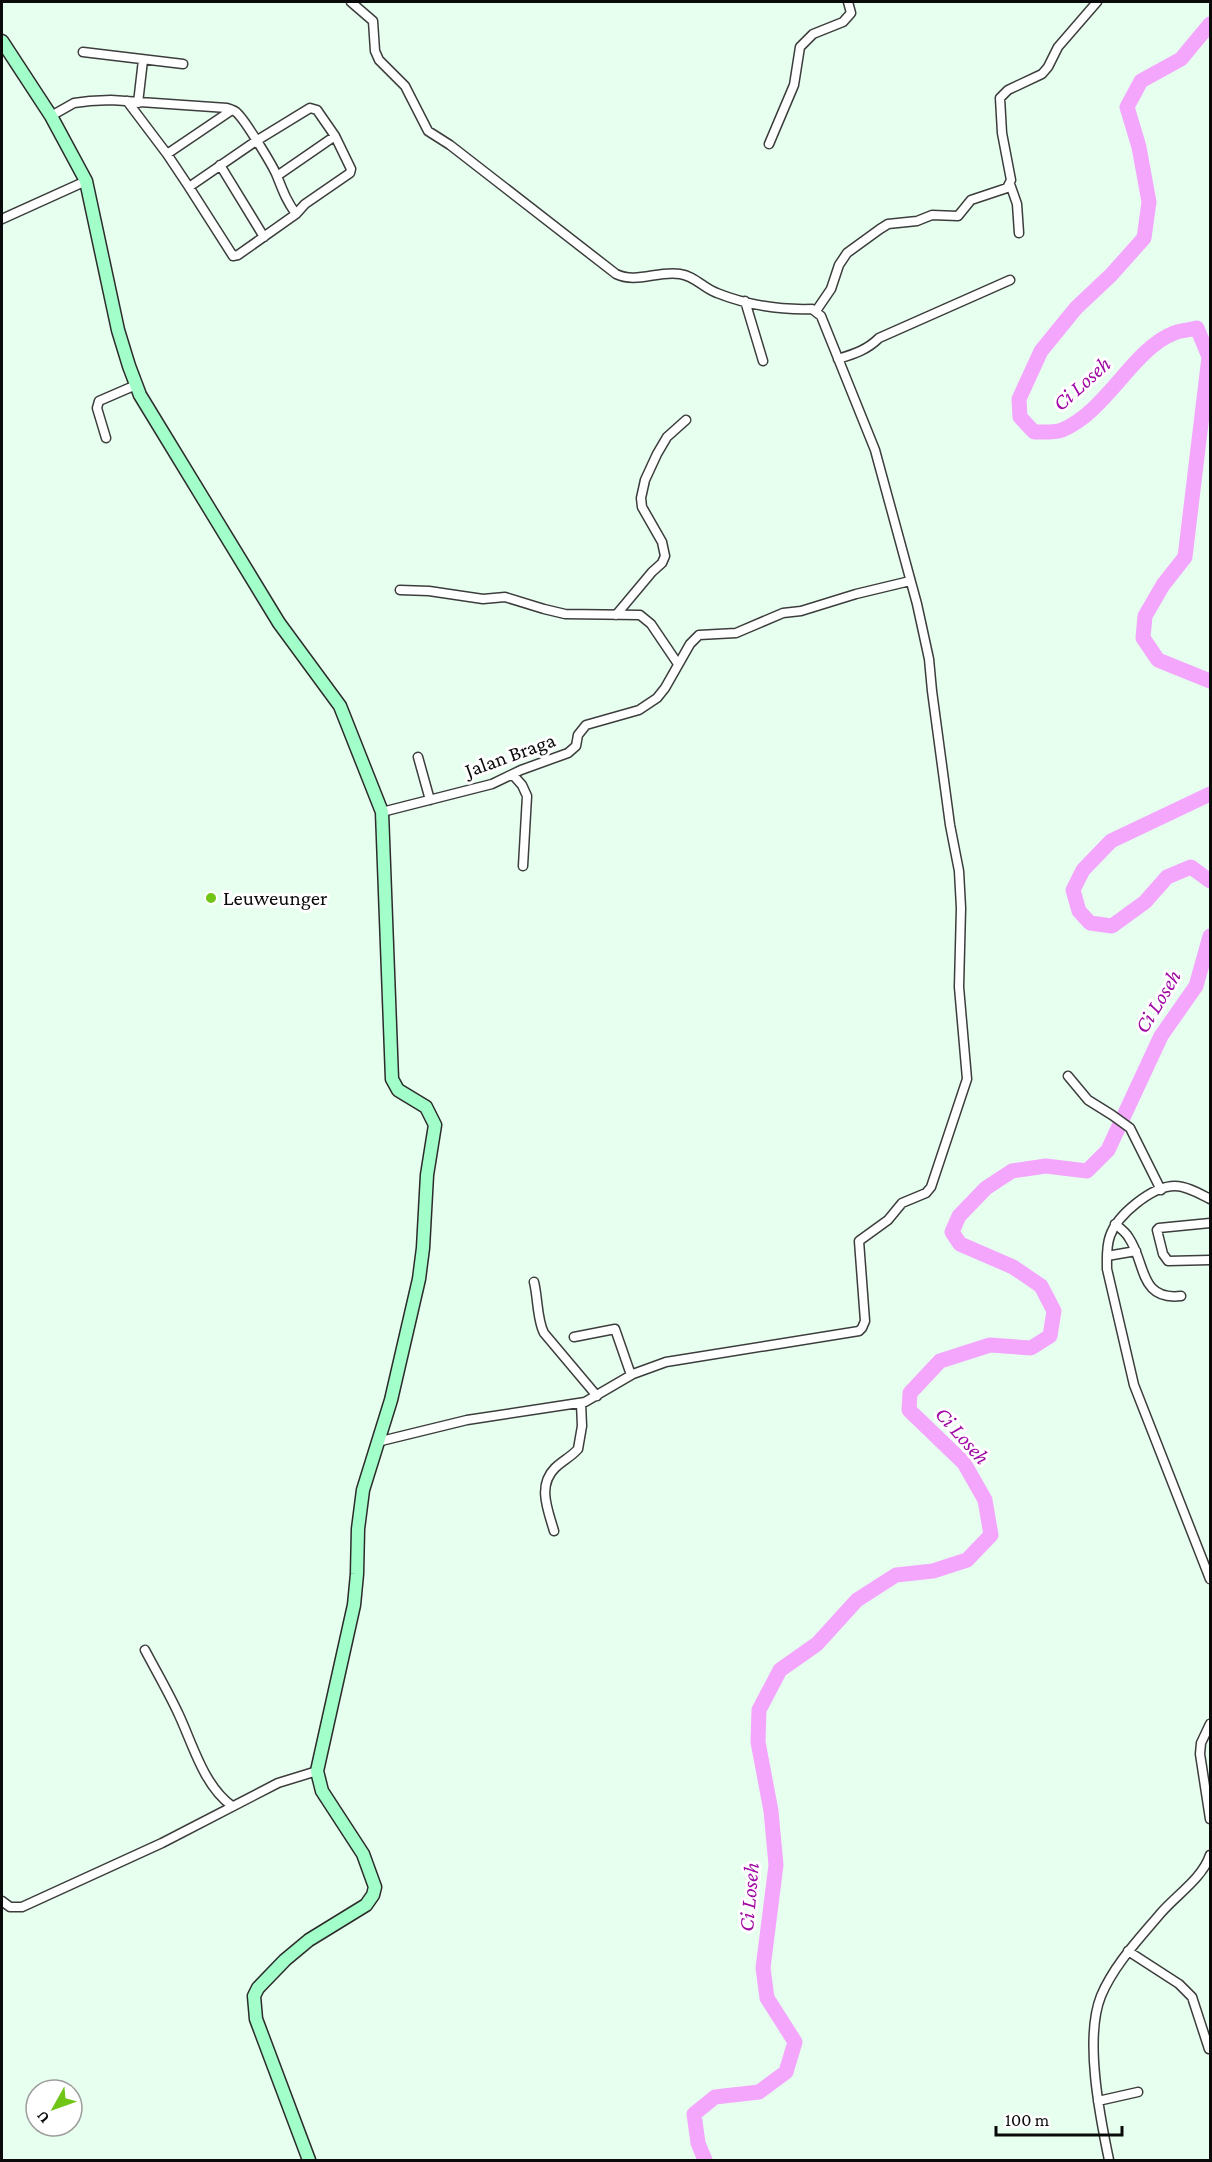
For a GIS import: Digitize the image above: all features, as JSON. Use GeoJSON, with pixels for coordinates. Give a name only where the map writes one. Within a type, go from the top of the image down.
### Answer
{"type":"FeatureCollection","features":[{"type":"Feature","properties":{"kind":"street"},"geometry":{"type":"LineString","coordinates":[[351,2],[372,21],[375,51],[379,60],[405,86],[431,134],[450,145],[616,274],[628,278],[677,273],[686,275],[714,292],[745,302],[773,308],[812,309],[821,316],[875,450],[929,659],[950,825],[959,871],[961,908],[959,987],[967,1065],[967,1080],[934,1180],[926,1193],[902,1203],[888,1220],[859,1241],[864,1321],[859,1331],[666,1362],[631,1375],[589,1400],[467,1420],[377,1442]]}},
{"type":"Feature","properties":{"kind":"street"},"geometry":{"type":"LineString","coordinates":[[769,144],[794,85],[800,47],[813,34],[847,20],[851,13],[848,2]]}},
{"type":"Feature","properties":{"kind":"street"},"geometry":{"type":"LineString","coordinates":[[1019,233],[1017,204],[1010,184],[1002,133],[1000,98],[1008,90],[1042,74],[1058,47],[1097,2]]}},
{"type":"Feature","properties":{"kind":"street"},"geometry":{"type":"LineString","coordinates":[[2,41],[51,116],[86,181],[118,330],[136,385],[153,418],[279,623],[340,706],[382,812],[392,1079],[398,1090],[426,1107],[435,1125],[427,1175],[419,1279],[391,1400],[363,1490],[358,1529],[354,1605],[317,1771],[322,1791],[363,1854],[375,1887],[366,1905],[309,1940],[285,1960],[258,1988],[254,1996],[256,2019],[309,2160]]}},
{"type":"Feature","properties":{"kind":"street"},"geometry":{"type":"LineString","coordinates":[[83,52],[183,64]]}},
{"type":"Feature","properties":{"kind":"street"},"geometry":{"type":"LineString","coordinates":[[138,103],[143,60]]}},
{"type":"Feature","properties":{"kind":"street"},"geometry":{"type":"LineString","coordinates":[[51,116],[74,103],[127,101],[232,110],[240,117],[256,141],[277,176],[280,189],[296,214]]}},
{"type":"Feature","properties":{"kind":"street"},"geometry":{"type":"LineString","coordinates":[[127,101],[167,154],[231,254],[238,255],[296,214],[305,204],[350,173],[350,164],[335,136],[317,110],[310,108],[256,141],[189,188]]}},
{"type":"Feature","properties":{"kind":"street"},"geometry":{"type":"LineString","coordinates":[[206,107],[210,125]]}},
{"type":"Feature","properties":{"kind":"street"},"geometry":{"type":"LineString","coordinates":[[167,154],[232,110]]}},
{"type":"Feature","properties":{"kind":"street"},"geometry":{"type":"LineString","coordinates":[[277,176],[335,136]]}},
{"type":"Feature","properties":{"kind":"street"},"geometry":{"type":"LineString","coordinates":[[220,165],[264,237]]}},
{"type":"Feature","properties":{"kind":"street"},"geometry":{"type":"LineString","coordinates":[[2,219],[86,181]]}},
{"type":"Feature","properties":{"kind":"street"},"geometry":{"type":"LineString","coordinates":[[816,311],[831,289],[839,265],[847,253],[880,229],[888,224],[917,222],[933,215],[958,216],[971,200],[998,193],[1010,184]]}},
{"type":"Feature","properties":{"kind":"street"},"geometry":{"type":"LineString","coordinates":[[838,359],[865,349],[879,338],[1010,280]]}},
{"type":"Feature","properties":{"kind":"street"},"geometry":{"type":"LineString","coordinates":[[745,302],[763,361]]}},
{"type":"Feature","properties":{"kind":"street"},"geometry":{"type":"LineString","coordinates":[[106,438],[96,408],[99,401],[136,385]]}},
{"type":"Feature","properties":{"kind":"street"},"geometry":{"type":"LineString","coordinates":[[616,615],[662,563],[665,556],[662,542],[642,507],[641,498],[645,480],[657,454],[667,437],[686,420]]}},
{"type":"Feature","properties":{"kind":"street","name":"Jalan Braga"},"geometry":{"type":"LineString","coordinates":[[382,812],[492,784],[568,753],[576,746],[578,735],[586,725],[639,710],[648,705],[665,688],[690,644],[699,635],[736,633],[783,613],[801,611],[910,581]]}},
{"type":"Feature","properties":{"kind":"street"},"geometry":{"type":"LineString","coordinates":[[400,590],[429,591],[483,599],[505,597],[565,614],[640,615],[657,631],[678,664]]}},
{"type":"Feature","properties":{"kind":"street"},"geometry":{"type":"LineString","coordinates":[[418,757],[430,800]]}},
{"type":"Feature","properties":{"kind":"street"},"geometry":{"type":"LineString","coordinates":[[513,775],[522,785],[527,796],[523,866]]}},
{"type":"Feature","properties":{"kind":"street"},"geometry":{"type":"LineString","coordinates":[[1068,1076],[1088,1100],[1130,1128],[1161,1190]]}},
{"type":"Feature","properties":{"kind":"street"},"geometry":{"type":"LineString","coordinates":[[1210,1199],[1176,1186],[1161,1190],[1138,1202],[1116,1224],[1110,1237],[1107,1256],[1108,1279],[1134,1385],[1210,1580]]}},
{"type":"Feature","properties":{"kind":"street"},"geometry":{"type":"LineString","coordinates":[[1210,1223],[1157,1230],[1163,1254],[1168,1262],[1210,1260]]}},
{"type":"Feature","properties":{"kind":"street"},"geometry":{"type":"LineString","coordinates":[[1116,1224],[1128,1236],[1136,1251],[1150,1288],[1161,1296],[1180,1296]]}},
{"type":"Feature","properties":{"kind":"street"},"geometry":{"type":"LineString","coordinates":[[1107,1256],[1136,1251]]}},
{"type":"Feature","properties":{"kind":"street"},"geometry":{"type":"LineString","coordinates":[[534,1282],[539,1300],[539,1321],[544,1333],[589,1400],[578,1449],[554,1468],[545,1483],[546,1505],[554,1532]]}},
{"type":"Feature","properties":{"kind":"street"},"geometry":{"type":"LineString","coordinates":[[574,1337],[615,1329],[631,1375]]}},
{"type":"Feature","properties":{"kind":"street"},"geometry":{"type":"LineString","coordinates":[[145,1650],[210,1782],[220,1796],[232,1806]]}},
{"type":"Feature","properties":{"kind":"street"},"geometry":{"type":"LineString","coordinates":[[1210,1724],[1201,1743],[1200,1754],[1210,1819]]}},
{"type":"Feature","properties":{"kind":"street"},"geometry":{"type":"LineString","coordinates":[[2,1901],[10,1907],[22,1907],[162,1843],[278,1783],[317,1771]]}},
{"type":"Feature","properties":{"kind":"street"},"geometry":{"type":"LineString","coordinates":[[1109,2160],[1098,2101],[1095,2049],[1096,2023],[1101,1997],[1128,1951],[1166,1907],[1199,1874],[1210,1855]]}},
{"type":"Feature","properties":{"kind":"street"},"geometry":{"type":"LineString","coordinates":[[1128,1951],[1179,1984],[1192,1996],[1209,2049]]}},
{"type":"Feature","properties":{"kind":"street"},"geometry":{"type":"LineString","coordinates":[[1098,2101],[1138,2092]]}},
{"type":"Feature","properties":{"kind":"waterway","name":"Ci Loseh"},"geometry":{"type":"LineString","coordinates":[[1210,24],[1181,59],[1141,81],[1127,107],[1139,147],[1149,202],[1144,238],[1111,275],[1076,308],[1041,351],[1019,399],[1020,417],[1034,432],[1062,430],[1092,410],[1145,352],[1159,341],[1177,332],[1197,328],[1209,357],[1185,557],[1163,585],[1145,616],[1143,638],[1158,660],[1210,681]]}},
{"type":"Feature","properties":{"kind":"waterway","name":"Ci Loseh"},"geometry":{"type":"LineString","coordinates":[[1210,794],[1111,841],[1083,870],[1073,890],[1079,911],[1090,923],[1112,926],[1145,902],[1167,877],[1191,867],[1210,881]]}},
{"type":"Feature","properties":{"kind":"waterway","name":"Ci Loseh"},"geometry":{"type":"LineString","coordinates":[[705,2160],[698,2143],[694,2114],[715,2097],[759,2092],[786,2072],[795,2042],[767,1998],[763,1968],[776,1865],[771,1811],[758,1742],[759,1710],[780,1670],[817,1644],[857,1600],[896,1575],[933,1571],[967,1560],[991,1535],[985,1500],[964,1463],[909,1410],[910,1393],[940,1361],[990,1345],[1031,1348],[1050,1336],[1054,1311],[1041,1286],[1013,1267],[960,1244],[952,1232],[959,1216],[986,1188],[1012,1171],[1046,1166],[1087,1171],[1108,1150],[1161,1036],[1196,986],[1210,936]]}},
{"type":"Feature","properties":{"kind":"place","name":"Leuweunger"},"geometry":{"type":"Point","coordinates":[211,898]}}]}
